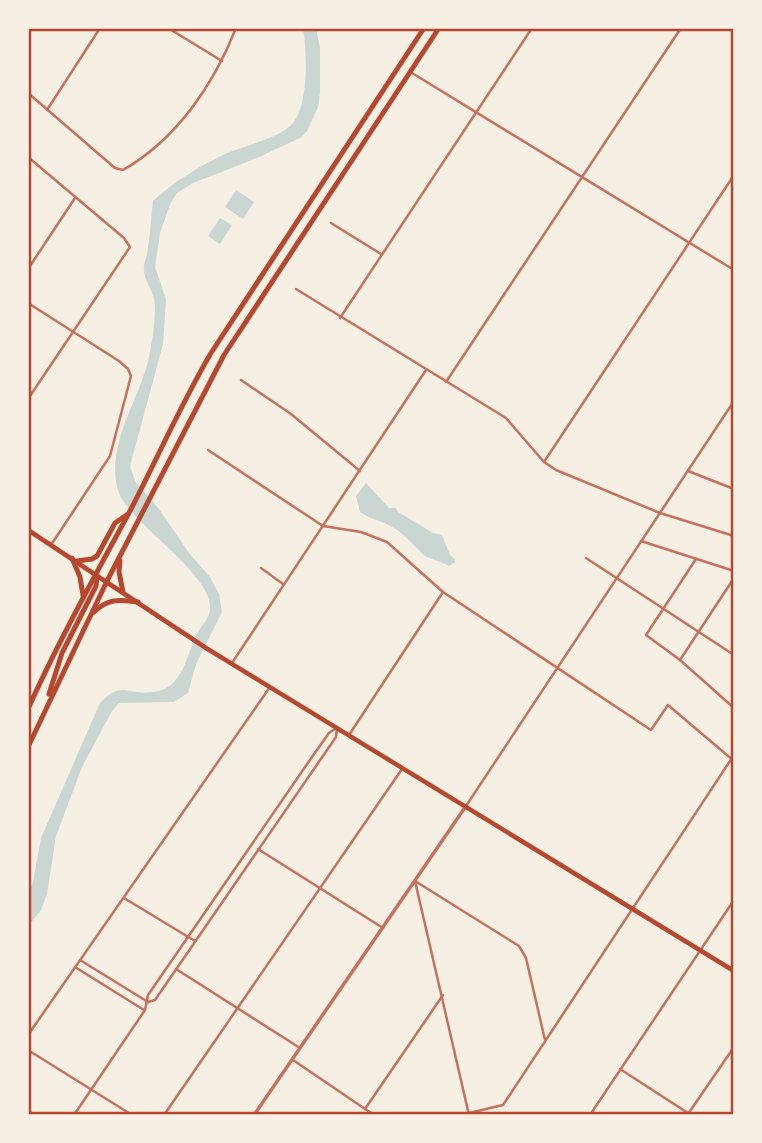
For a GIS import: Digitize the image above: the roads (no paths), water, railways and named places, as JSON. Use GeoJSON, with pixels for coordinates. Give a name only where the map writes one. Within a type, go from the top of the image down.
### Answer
{"type":"FeatureCollection","features":[{"type":"Feature","properties":{"kind":"highway"},"geometry":{"type":"LineString","coordinates":[[28,709],[83,595],[97,574],[182,403],[211,353],[424,28]]}},
{"type":"Feature","properties":{"kind":"highway"},"geometry":{"type":"LineString","coordinates":[[28,747],[107,581],[224,355],[439,28]]}},
{"type":"Feature","properties":{"kind":"highway"},"geometry":{"type":"LineString","coordinates":[[83,595],[74,560],[97,556],[115,523],[129,512]]}},
{"type":"Feature","properties":{"kind":"highway"},"geometry":{"type":"LineString","coordinates":[[122,553],[119,572],[123,592]]}},
{"type":"Feature","properties":{"kind":"highway"},"geometry":{"type":"LineString","coordinates":[[47,706],[62,653],[96,586],[97,574]]}},
{"type":"Feature","properties":{"kind":"highway"},"geometry":{"type":"LineString","coordinates":[[89,617],[103,603],[109,601],[123,599],[138,602]]}},
{"type":"Feature","properties":{"kind":"main road"},"geometry":{"type":"LineString","coordinates":[[28,530],[206,648],[734,971]]}},
{"type":"Feature","properties":{"kind":"street"},"geometry":{"type":"LineString","coordinates":[[47,110],[100,28]]}},
{"type":"Feature","properties":{"kind":"street"},"geometry":{"type":"LineString","coordinates":[[168,28],[222,61]]}},
{"type":"Feature","properties":{"kind":"street"},"geometry":{"type":"LineString","coordinates":[[28,93],[119,171],[127,168],[159,143],[185,116],[202,95],[222,61],[236,28]]}},
{"type":"Feature","properties":{"kind":"street"},"geometry":{"type":"LineString","coordinates":[[340,317],[532,28]]}},
{"type":"Feature","properties":{"kind":"street"},"geometry":{"type":"LineString","coordinates":[[446,382],[681,28]]}},
{"type":"Feature","properties":{"kind":"street"},"geometry":{"type":"LineString","coordinates":[[410,71],[734,270]]}},
{"type":"Feature","properties":{"kind":"street"},"geometry":{"type":"LineString","coordinates":[[28,157],[124,238],[130,247],[28,399]]}},
{"type":"Feature","properties":{"kind":"street"},"geometry":{"type":"LineString","coordinates":[[544,462],[734,174]]}},
{"type":"Feature","properties":{"kind":"street"},"geometry":{"type":"LineString","coordinates":[[28,270],[75,198]]}},
{"type":"Feature","properties":{"kind":"street"},"geometry":{"type":"LineString","coordinates":[[331,223],[382,254]]}},
{"type":"Feature","properties":{"kind":"street"},"geometry":{"type":"LineString","coordinates":[[296,289],[506,418],[544,462],[556,470],[660,513],[734,537]]}},
{"type":"Feature","properties":{"kind":"street"},"geometry":{"type":"LineString","coordinates":[[28,303],[124,365],[131,376],[110,456],[51,545]]}},
{"type":"Feature","properties":{"kind":"street"},"geometry":{"type":"LineString","coordinates":[[232,663],[426,370]]}},
{"type":"Feature","properties":{"kind":"street"},"geometry":{"type":"LineString","coordinates":[[240,380],[292,414],[360,471]]}},
{"type":"Feature","properties":{"kind":"street"},"geometry":{"type":"LineString","coordinates":[[254,1115],[466,806],[734,401]]}},
{"type":"Feature","properties":{"kind":"street"},"geometry":{"type":"LineString","coordinates":[[208,450],[323,526],[361,532],[387,542],[443,592],[651,730],[668,705],[733,760],[503,1105],[469,1114],[415,881]]}},
{"type":"Feature","properties":{"kind":"street"},"geometry":{"type":"LineString","coordinates":[[688,471],[734,489]]}},
{"type":"Feature","properties":{"kind":"street"},"geometry":{"type":"LineString","coordinates":[[641,541],[734,570]]}},
{"type":"Feature","properties":{"kind":"street"},"geometry":{"type":"LineString","coordinates":[[586,558],[734,655]]}},
{"type":"Feature","properties":{"kind":"street"},"geometry":{"type":"LineString","coordinates":[[696,559],[646,635],[680,660],[734,708]]}},
{"type":"Feature","properties":{"kind":"street"},"geometry":{"type":"LineString","coordinates":[[261,568],[283,584]]}},
{"type":"Feature","properties":{"kind":"street"},"geometry":{"type":"LineString","coordinates":[[680,660],[734,578]]}},
{"type":"Feature","properties":{"kind":"street"},"geometry":{"type":"LineString","coordinates":[[349,735],[443,592]]}},
{"type":"Feature","properties":{"kind":"street"},"geometry":{"type":"LineString","coordinates":[[28,1035],[270,687]]}},
{"type":"Feature","properties":{"kind":"street"},"geometry":{"type":"LineString","coordinates":[[80,960],[148,1002],[155,1000],[336,737],[337,727]]}},
{"type":"Feature","properties":{"kind":"street"},"geometry":{"type":"LineString","coordinates":[[74,1115],[145,1010],[148,995],[329,733],[337,727]]}},
{"type":"Feature","properties":{"kind":"street"},"geometry":{"type":"LineString","coordinates":[[164,1115],[403,767]]}},
{"type":"Feature","properties":{"kind":"street"},"geometry":{"type":"LineString","coordinates":[[258,849],[383,928]]}},
{"type":"Feature","properties":{"kind":"street"},"geometry":{"type":"LineString","coordinates":[[415,881],[519,946],[526,958],[545,1042]]}},
{"type":"Feature","properties":{"kind":"street"},"geometry":{"type":"LineString","coordinates":[[124,898],[195,941]]}},
{"type":"Feature","properties":{"kind":"street"},"geometry":{"type":"LineString","coordinates":[[590,1115],[734,900]]}},
{"type":"Feature","properties":{"kind":"street"},"geometry":{"type":"LineString","coordinates":[[75,967],[145,1010]]}},
{"type":"Feature","properties":{"kind":"street"},"geometry":{"type":"LineString","coordinates":[[176,970],[300,1048]]}},
{"type":"Feature","properties":{"kind":"street"},"geometry":{"type":"LineString","coordinates":[[365,1109],[443,995]]}},
{"type":"Feature","properties":{"kind":"street"},"geometry":{"type":"LineString","coordinates":[[620,1069],[689,1114],[734,1047]]}},
{"type":"Feature","properties":{"kind":"street"},"geometry":{"type":"LineString","coordinates":[[28,1051],[132,1115]]}},
{"type":"Feature","properties":{"kind":"street"},"geometry":{"type":"LineString","coordinates":[[292,1059],[374,1115]]}}]}
